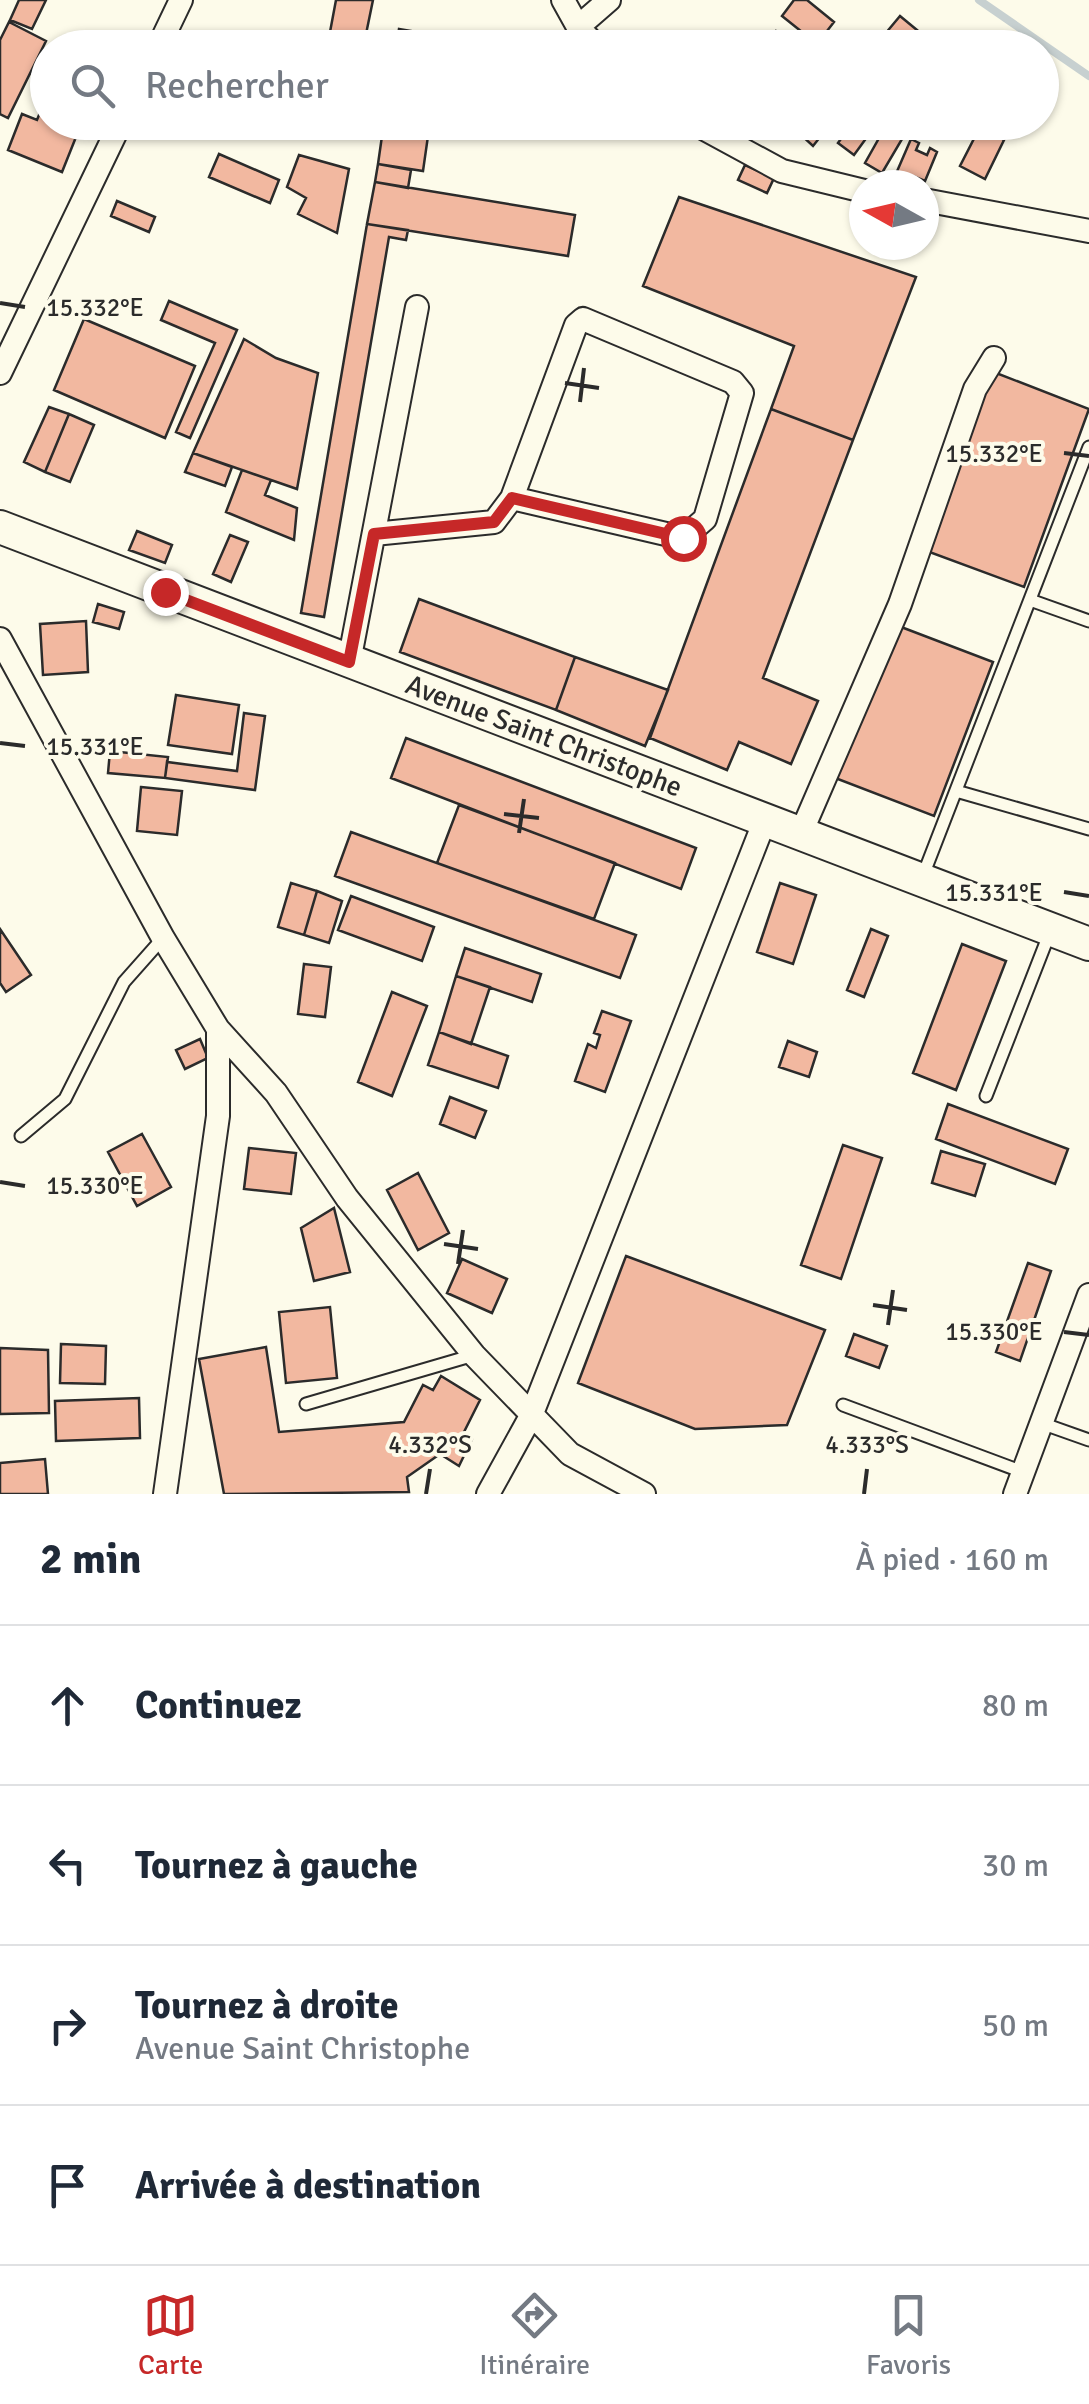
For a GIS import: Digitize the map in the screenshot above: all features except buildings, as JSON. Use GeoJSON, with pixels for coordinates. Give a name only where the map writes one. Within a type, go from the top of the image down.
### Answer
{"type":"FeatureCollection","features":[{"type":"Feature","properties":{"kind":"street"},"geometry":{"type":"LineString","coordinates":[[167,30],[181,0]]}},
{"type":"Feature","properties":{"kind":"street"},"geometry":{"type":"LineString","coordinates":[[563,0],[581,30]]}},
{"type":"Feature","properties":{"kind":"street"},"geometry":{"type":"LineString","coordinates":[[578,27],[609,0]]}},
{"type":"Feature","properties":{"kind":"street"},"geometry":{"type":"LineString","coordinates":[[0,373],[113,140]]}},
{"type":"Feature","properties":{"kind":"street"},"geometry":{"type":"LineString","coordinates":[[725,140],[782,171],[849,187]]}},
{"type":"Feature","properties":{"kind":"street"},"geometry":{"type":"LineString","coordinates":[[939,203],[1089,231]]}},
{"type":"Feature","properties":{"kind":"street"},"geometry":{"type":"LineString","coordinates":[[349,662],[417,306]]}},
{"type":"Feature","properties":{"kind":"street"},"geometry":{"type":"LineString","coordinates":[[374,534],[494,522],[512,498],[576,326],[583,319],[734,382],[742,393],[706,519],[683,538],[512,498]]}},
{"type":"Feature","properties":{"kind":"street"},"geometry":{"type":"LineString","coordinates":[[800,833],[900,604],[976,388],[994,358]]}},
{"type":"Feature","properties":{"kind":"street","name":"Avenue Saint Christophe"},"geometry":{"type":"LineString","coordinates":[[0,528],[1089,944]]}},
{"type":"Feature","properties":{"kind":"street"},"geometry":{"type":"LineString","coordinates":[[0,640],[163,938],[218,1029],[276,1093],[347,1198],[474,1355],[570,1454],[644,1494]]}},
{"type":"Feature","properties":{"kind":"street"},"geometry":{"type":"LineString","coordinates":[[488,1494],[531,1416],[765,820]]}},
{"type":"Feature","properties":{"kind":"street"},"geometry":{"type":"LineString","coordinates":[[165,1494],[218,1116],[218,1029]]}},
{"type":"Feature","properties":{"kind":"street"},"geometry":{"type":"LineString","coordinates":[[1019,1483],[1089,1295]]}},
{"type":"Feature","properties":{"kind":"lane"},"geometry":{"type":"LineString","coordinates":[[922,878],[1089,447]]}},
{"type":"Feature","properties":{"kind":"lane"},"geometry":{"type":"LineString","coordinates":[[1030,600],[1089,621]]}},
{"type":"Feature","properties":{"kind":"lane"},"geometry":{"type":"LineString","coordinates":[[956,791],[1089,829]]}},
{"type":"Feature","properties":{"kind":"lane"},"geometry":{"type":"LineString","coordinates":[[986,1096],[1051,929]]}},
{"type":"Feature","properties":{"kind":"lane"},"geometry":{"type":"LineString","coordinates":[[21,1136],[66,1098],[124,982],[163,938]]}},
{"type":"Feature","properties":{"kind":"lane"},"geometry":{"type":"LineString","coordinates":[[306,1404],[474,1355]]}},
{"type":"Feature","properties":{"kind":"lane"},"geometry":{"type":"LineString","coordinates":[[843,1405],[1019,1483]]}},
{"type":"Feature","properties":{"kind":"lane"},"geometry":{"type":"LineString","coordinates":[[1042,1423],[1089,1440]]}},
{"type":"Feature","properties":{"kind":"waterway"},"geometry":{"type":"LineString","coordinates":[[979,0],[1022,30]]}},
{"type":"Feature","properties":{"kind":"waterway"},"geometry":{"type":"LineString","coordinates":[[1059,55],[1089,76]]}},
{"type":"Feature","properties":{"kind":"route"},"geometry":{"type":"LineString","coordinates":[[165,592],[349,662],[374,534],[494,522],[512,498],[683,538]]}}]}
